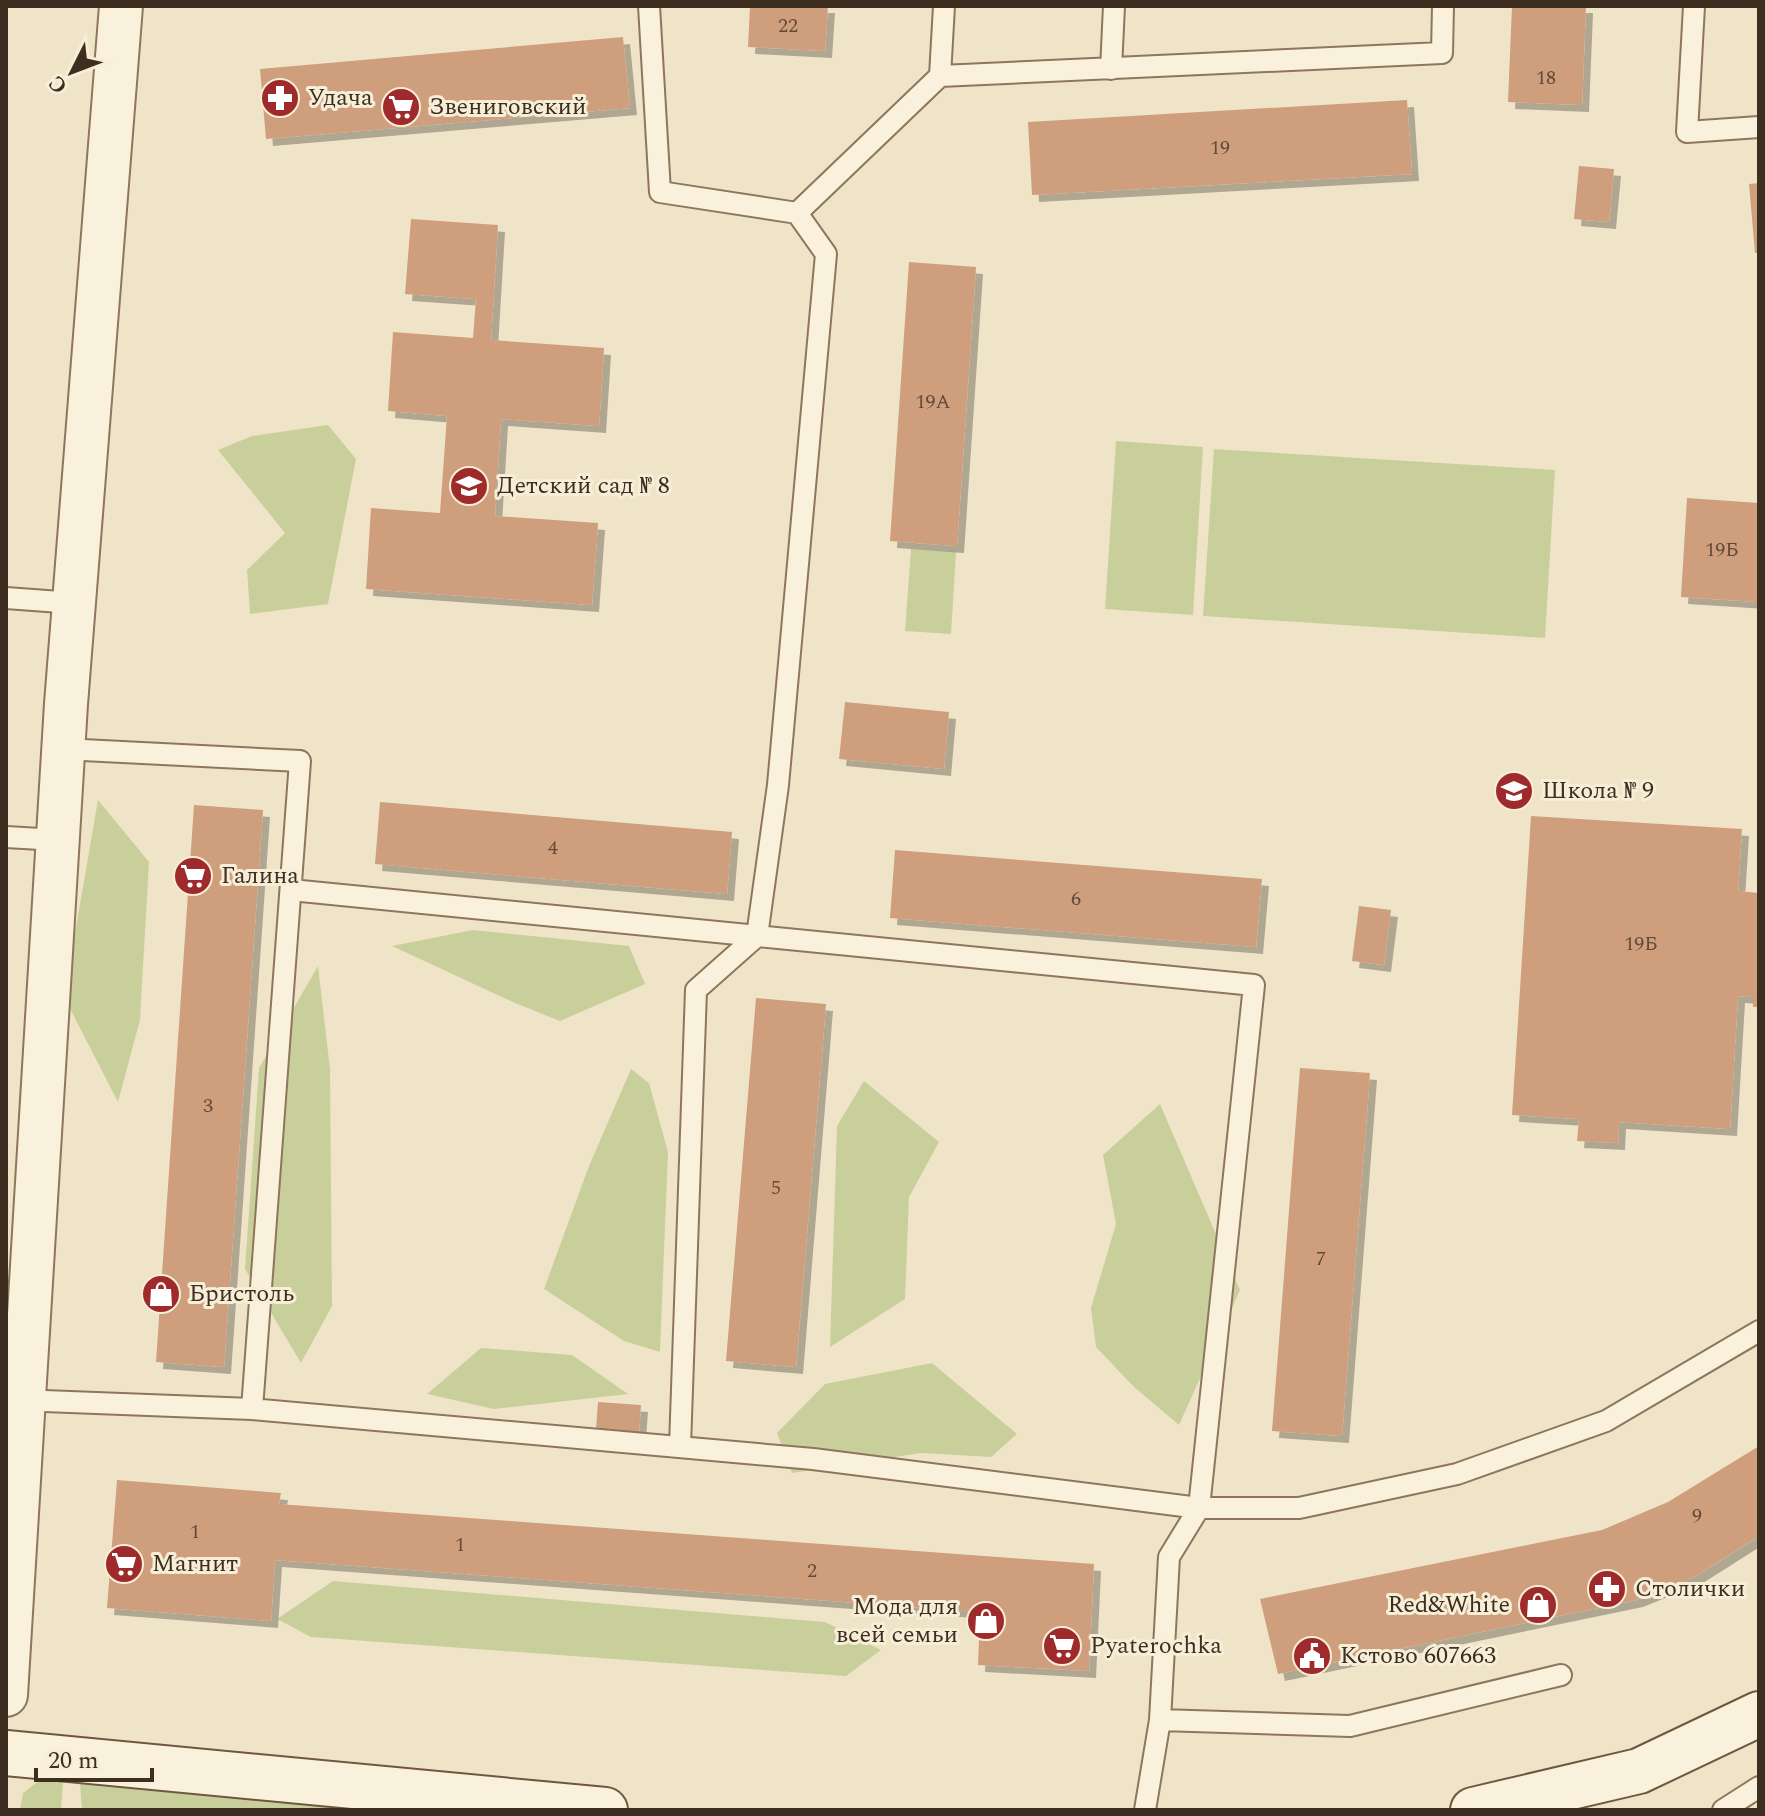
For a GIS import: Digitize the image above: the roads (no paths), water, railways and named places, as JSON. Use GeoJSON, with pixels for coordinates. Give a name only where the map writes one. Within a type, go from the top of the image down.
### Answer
{"type":"FeatureCollection","features":[{"type":"Feature","properties":{"kind":"main road"},"geometry":{"type":"LineString","coordinates":[[1473,1810],[1639,1771],[1759,1714]]}},
{"type":"Feature","properties":{"kind":"main road"},"geometry":{"type":"LineString","coordinates":[[6,1753],[605,1810]]}},
{"type":"Feature","properties":{"kind":"street"},"geometry":{"type":"LineString","coordinates":[[6,1695],[15,1400],[121,6]]}},
{"type":"Feature","properties":{"kind":"lane"},"geometry":{"type":"LineString","coordinates":[[649,6],[660,192],[797,213],[826,254],[778,785],[757,936],[696,990],[680,1446]]}},
{"type":"Feature","properties":{"kind":"lane"},"geometry":{"type":"LineString","coordinates":[[940,76],[944,6]]}},
{"type":"Feature","properties":{"kind":"lane"},"geometry":{"type":"LineString","coordinates":[[1111,69],[1114,6]]}},
{"type":"Feature","properties":{"kind":"lane"},"geometry":{"type":"LineString","coordinates":[[797,213],[940,76],[1442,53],[1443,6]]}},
{"type":"Feature","properties":{"kind":"lane"},"geometry":{"type":"LineString","coordinates":[[1694,6],[1687,132],[1759,127]]}},
{"type":"Feature","properties":{"kind":"lane"},"geometry":{"type":"LineString","coordinates":[[6,598],[74,603]]}},
{"type":"Feature","properties":{"kind":"lane"},"geometry":{"type":"LineString","coordinates":[[63,749],[300,761],[252,1409]]}},
{"type":"Feature","properties":{"kind":"lane"},"geometry":{"type":"LineString","coordinates":[[6,837],[58,840]]}},
{"type":"Feature","properties":{"kind":"lane"},"geometry":{"type":"LineString","coordinates":[[291,890],[1254,985],[1199,1508],[1169,1557],[1160,1720],[1145,1810]]}},
{"type":"Feature","properties":{"kind":"lane"},"geometry":{"type":"LineString","coordinates":[[15,1400],[252,1409],[813,1459],[1199,1508],[1299,1508],[1457,1474],[1606,1421],[1759,1331]]}},
{"type":"Feature","properties":{"kind":"lane"},"geometry":{"type":"LineString","coordinates":[[1160,1720],[1350,1726],[1561,1675]]}},
{"type":"Feature","properties":{"kind":"lane"},"geometry":{"type":"LineString","coordinates":[[1723,1810],[1759,1787]]}},
{"type":"Feature","properties":{"kind":"place","name":"Удача"},"geometry":{"type":"Point","coordinates":[280,98]}},
{"type":"Feature","properties":{"kind":"place","name":"Звениговский"},"geometry":{"type":"Point","coordinates":[401,107]}},
{"type":"Feature","properties":{"kind":"place","name":"Детский сад № 8"},"geometry":{"type":"Point","coordinates":[469,486]}},
{"type":"Feature","properties":{"kind":"place","name":"Школа № 9"},"geometry":{"type":"Point","coordinates":[1514,791]}},
{"type":"Feature","properties":{"kind":"place","name":"Галина"},"geometry":{"type":"Point","coordinates":[193,876]}},
{"type":"Feature","properties":{"kind":"place","name":"Бристоль"},"geometry":{"type":"Point","coordinates":[161,1294]}},
{"type":"Feature","properties":{"kind":"place","name":"Магнит"},"geometry":{"type":"Point","coordinates":[124,1564]}},
{"type":"Feature","properties":{"kind":"place","name":"Столички"},"geometry":{"type":"Point","coordinates":[1607,1589]}},
{"type":"Feature","properties":{"kind":"place","name":"Red&White"},"geometry":{"type":"Point","coordinates":[1538,1605]}},
{"type":"Feature","properties":{"kind":"place","name":"Мода для всей семьи"},"geometry":{"type":"Point","coordinates":[986,1621]}},
{"type":"Feature","properties":{"kind":"place","name":"Pyaterochka"},"geometry":{"type":"Point","coordinates":[1062,1646]}},
{"type":"Feature","properties":{"kind":"place","name":"Кстово 607663"},"geometry":{"type":"Point","coordinates":[1312,1656]}}]}
